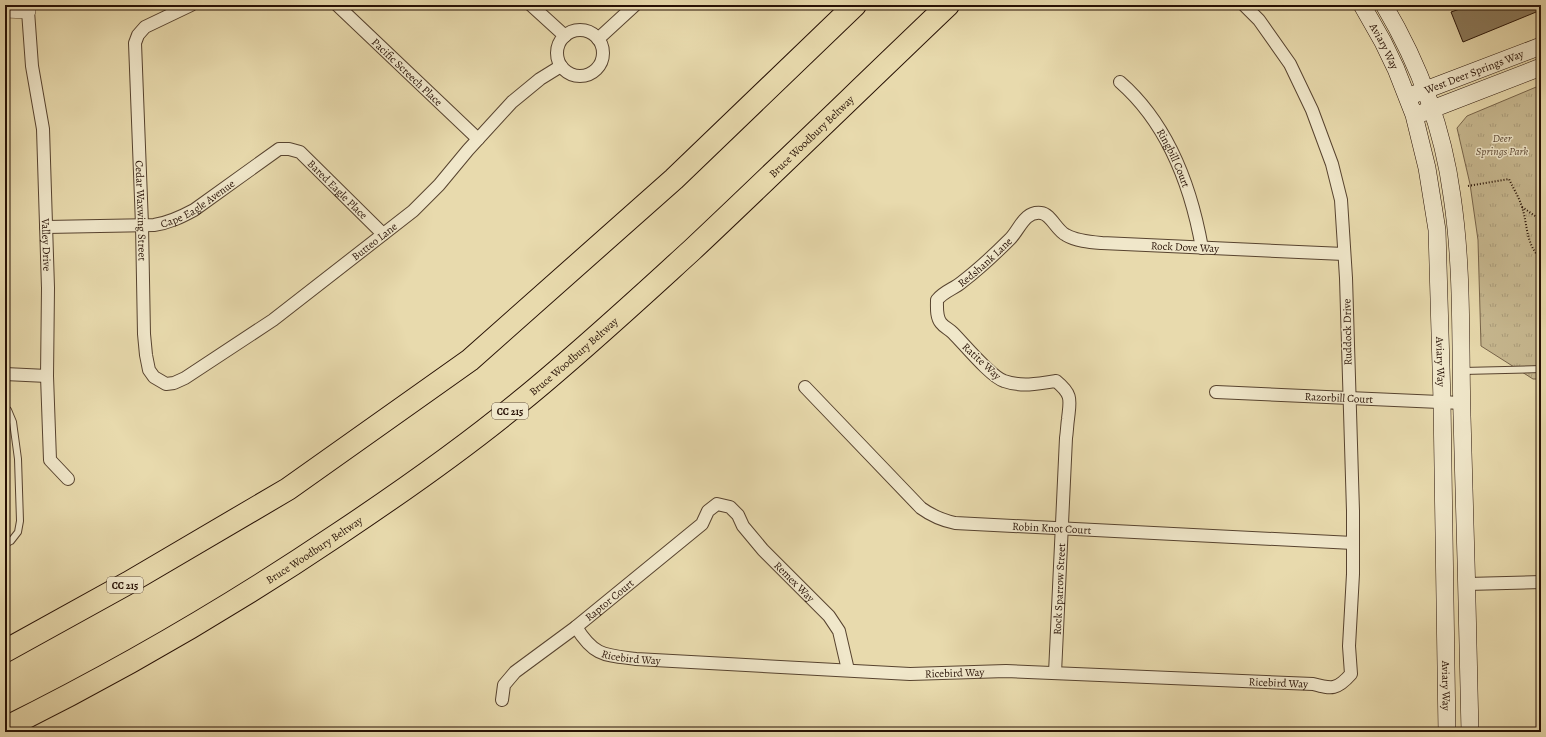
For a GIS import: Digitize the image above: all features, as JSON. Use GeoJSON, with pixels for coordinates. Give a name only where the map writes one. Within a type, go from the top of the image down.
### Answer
{"type":"FeatureCollection","features":[{"type":"Feature","properties":{"kind":"highway","name":"CC 215"},"geometry":{"type":"LineString","coordinates":[[5,651],[128,583],[288,489],[470,360],[674,179],[855,5]]}},
{"type":"Feature","properties":{"kind":"highway","name":"Bruce Woodbury Beltway"},"geometry":{"type":"LineString","coordinates":[[5,728],[65,698],[182,634],[279,574],[446,460],[522,401],[616,320],[948,5]]}},
{"type":"Feature","properties":{"kind":"main road","name":"Aviary Way"},"geometry":{"type":"LineString","coordinates":[[1362,5],[1383,42],[1414,115],[1427,168],[1437,230],[1442,402],[1448,732]]}},
{"type":"Feature","properties":{"kind":"main road","name":"Aviary Way"},"geometry":{"type":"LineString","coordinates":[[1384,5],[1409,52],[1426,90],[1450,179],[1456,221],[1462,371],[1470,732]]}},
{"type":"Feature","properties":{"kind":"main road","name":"West Deer Springs Way"},"geometry":{"type":"LineString","coordinates":[[1407,97],[1541,46]]}},
{"type":"Feature","properties":{"kind":"main road","name":"West Deer Springs Way"},"geometry":{"type":"LineString","coordinates":[[1414,115],[1541,67]]}},
{"type":"Feature","properties":{"kind":"main road"},"geometry":{"type":"LineString","coordinates":[[1443,502],[1451,531],[1454,572],[1459,584],[1467,584]]}},
{"type":"Feature","properties":{"kind":"street","name":"Cedar Waxwing Street"},"geometry":{"type":"LineString","coordinates":[[162,382],[154,377],[149,370],[144,334],[142,225],[135,43],[138,35],[145,27],[191,5]]}},
{"type":"Feature","properties":{"kind":"street","name":"Pacific Screech Place"},"geometry":{"type":"LineString","coordinates":[[337,5],[478,138]]}},
{"type":"Feature","properties":{"kind":"street"},"geometry":{"type":"LineString","coordinates":[[531,5],[565,36]]}},
{"type":"Feature","properties":{"kind":"street"},"geometry":{"type":"LineString","coordinates":[[598,39],[635,5]]}},
{"type":"Feature","properties":{"kind":"street","name":"Ruddock Drive"},"geometry":{"type":"LineString","coordinates":[[1244,5],[1259,20],[1290,64],[1312,110],[1332,164],[1341,200],[1346,278],[1353,543],[1353,574],[1349,646],[1350,674],[1344,682]]}},
{"type":"Feature","properties":{"kind":"street"},"geometry":{"type":"LineString","coordinates":[[5,10],[28,8]]}},
{"type":"Feature","properties":{"kind":"street","name":"Valley Drive"},"geometry":{"type":"LineString","coordinates":[[28,8],[32,66],[43,129],[48,288],[47,376],[50,460],[68,479]]}},
{"type":"Feature","properties":{"kind":"street"},"geometry":{"type":"LineString","coordinates":[[581,31],[592,34],[598,39],[602,47],[602,56],[600,64],[594,70],[587,75],[576,75],[568,72],[561,66],[558,59],[557,50],[565,36],[573,32],[581,31]]}},
{"type":"Feature","properties":{"kind":"street","name":"Butteo Lane"},"geometry":{"type":"LineString","coordinates":[[162,382],[166,384],[174,383],[185,378],[238,343],[279,315],[383,234],[428,197],[453,170],[478,138],[526,90],[561,66]]}},
{"type":"Feature","properties":{"kind":"street","name":"Ringbill Court"},"geometry":{"type":"LineString","coordinates":[[1120,82],[1135,95],[1149,112],[1163,134],[1180,168],[1190,194],[1202,248]]}},
{"type":"Feature","properties":{"kind":"street","name":"Cape Eagle Avenue"},"geometry":{"type":"LineString","coordinates":[[46,227],[166,223],[179,218],[214,197],[279,149],[289,149]]}},
{"type":"Feature","properties":{"kind":"street","name":"Bared Eagle Place"},"geometry":{"type":"LineString","coordinates":[[289,149],[300,152],[383,234]]}},
{"type":"Feature","properties":{"kind":"street","name":"Rock Dove Way"},"geometry":{"type":"LineString","coordinates":[[1036,214],[1041,213],[1049,217],[1055,226],[1066,235],[1086,241],[1344,254]]}},
{"type":"Feature","properties":{"kind":"street","name":"Redshank Lane"},"geometry":{"type":"LineString","coordinates":[[937,312],[937,300],[942,293],[961,283],[1012,237],[1024,219],[1030,214],[1036,214]]}},
{"type":"Feature","properties":{"kind":"street","name":"Ratite Way"},"geometry":{"type":"LineString","coordinates":[[937,312],[941,324],[1002,381],[1016,384],[1037,385],[1056,381],[1064,388]]}},
{"type":"Feature","properties":{"kind":"street"},"geometry":{"type":"LineString","coordinates":[[5,374],[47,376]]}},
{"type":"Feature","properties":{"kind":"street","name":"Robin Knot Court"},"geometry":{"type":"LineString","coordinates":[[805,388],[921,508],[941,520],[1062,528],[1353,543]]}},
{"type":"Feature","properties":{"kind":"street","name":"Rock Sparrow Street"},"geometry":{"type":"LineString","coordinates":[[1055,673],[1066,438],[1070,406],[1070,399],[1064,388]]}},
{"type":"Feature","properties":{"kind":"street","name":"Razorbill Court"},"geometry":{"type":"LineString","coordinates":[[1216,392],[1462,403]]}},
{"type":"Feature","properties":{"kind":"street","name":"Raptor Court"},"geometry":{"type":"LineString","coordinates":[[502,700],[504,685],[515,672],[576,627],[702,524],[708,511],[716,504],[723,505]]}},
{"type":"Feature","properties":{"kind":"street","name":"Remex Way"},"geometry":{"type":"LineString","coordinates":[[723,505],[730,507],[738,515],[743,526],[764,550],[829,616],[839,631],[848,670]]}},
{"type":"Feature","properties":{"kind":"street"},"geometry":{"type":"LineString","coordinates":[[1467,584],[1541,582]]}},
{"type":"Feature","properties":{"kind":"street","name":"Ricebird Way"},"geometry":{"type":"LineString","coordinates":[[576,627],[585,642],[594,650],[612,656],[636,659],[910,674],[1006,671],[1055,673],[1313,684],[1326,688],[1337,687],[1344,682]]}},
{"type":"Feature","properties":{"kind":"lane"},"geometry":{"type":"LineString","coordinates":[[1462,371],[1541,368]]}},
{"type":"Feature","properties":{"kind":"lane"},"geometry":{"type":"LineString","coordinates":[[5,409],[8,410],[14,422],[18,459],[20,521],[18,532],[11,541],[5,544]]}},
{"type":"Feature","properties":{"kind":"path"},"geometry":{"type":"LineString","coordinates":[[1468,186],[1508,179],[1522,207],[1527,234],[1537,255],[1541,258]]}},
{"type":"Feature","properties":{"kind":"path"},"geometry":{"type":"LineString","coordinates":[[1522,207],[1541,220]]}},
{"type":"Feature","properties":{"kind":"green space","name":"Deer Springs Park"},"geometry":{"type":"Polygon","coordinates":[[[1541,85],[1541,379],[1533,379],[1481,346],[1478,240],[1470,184],[1457,128],[1467,116],[1541,85]]]}},
{"type":"Feature","properties":{"kind":"building"},"geometry":{"type":"Polygon","coordinates":[[[1471,5],[1541,5],[1541,10],[1463,42],[1451,12],[1471,5]]]}}]}
